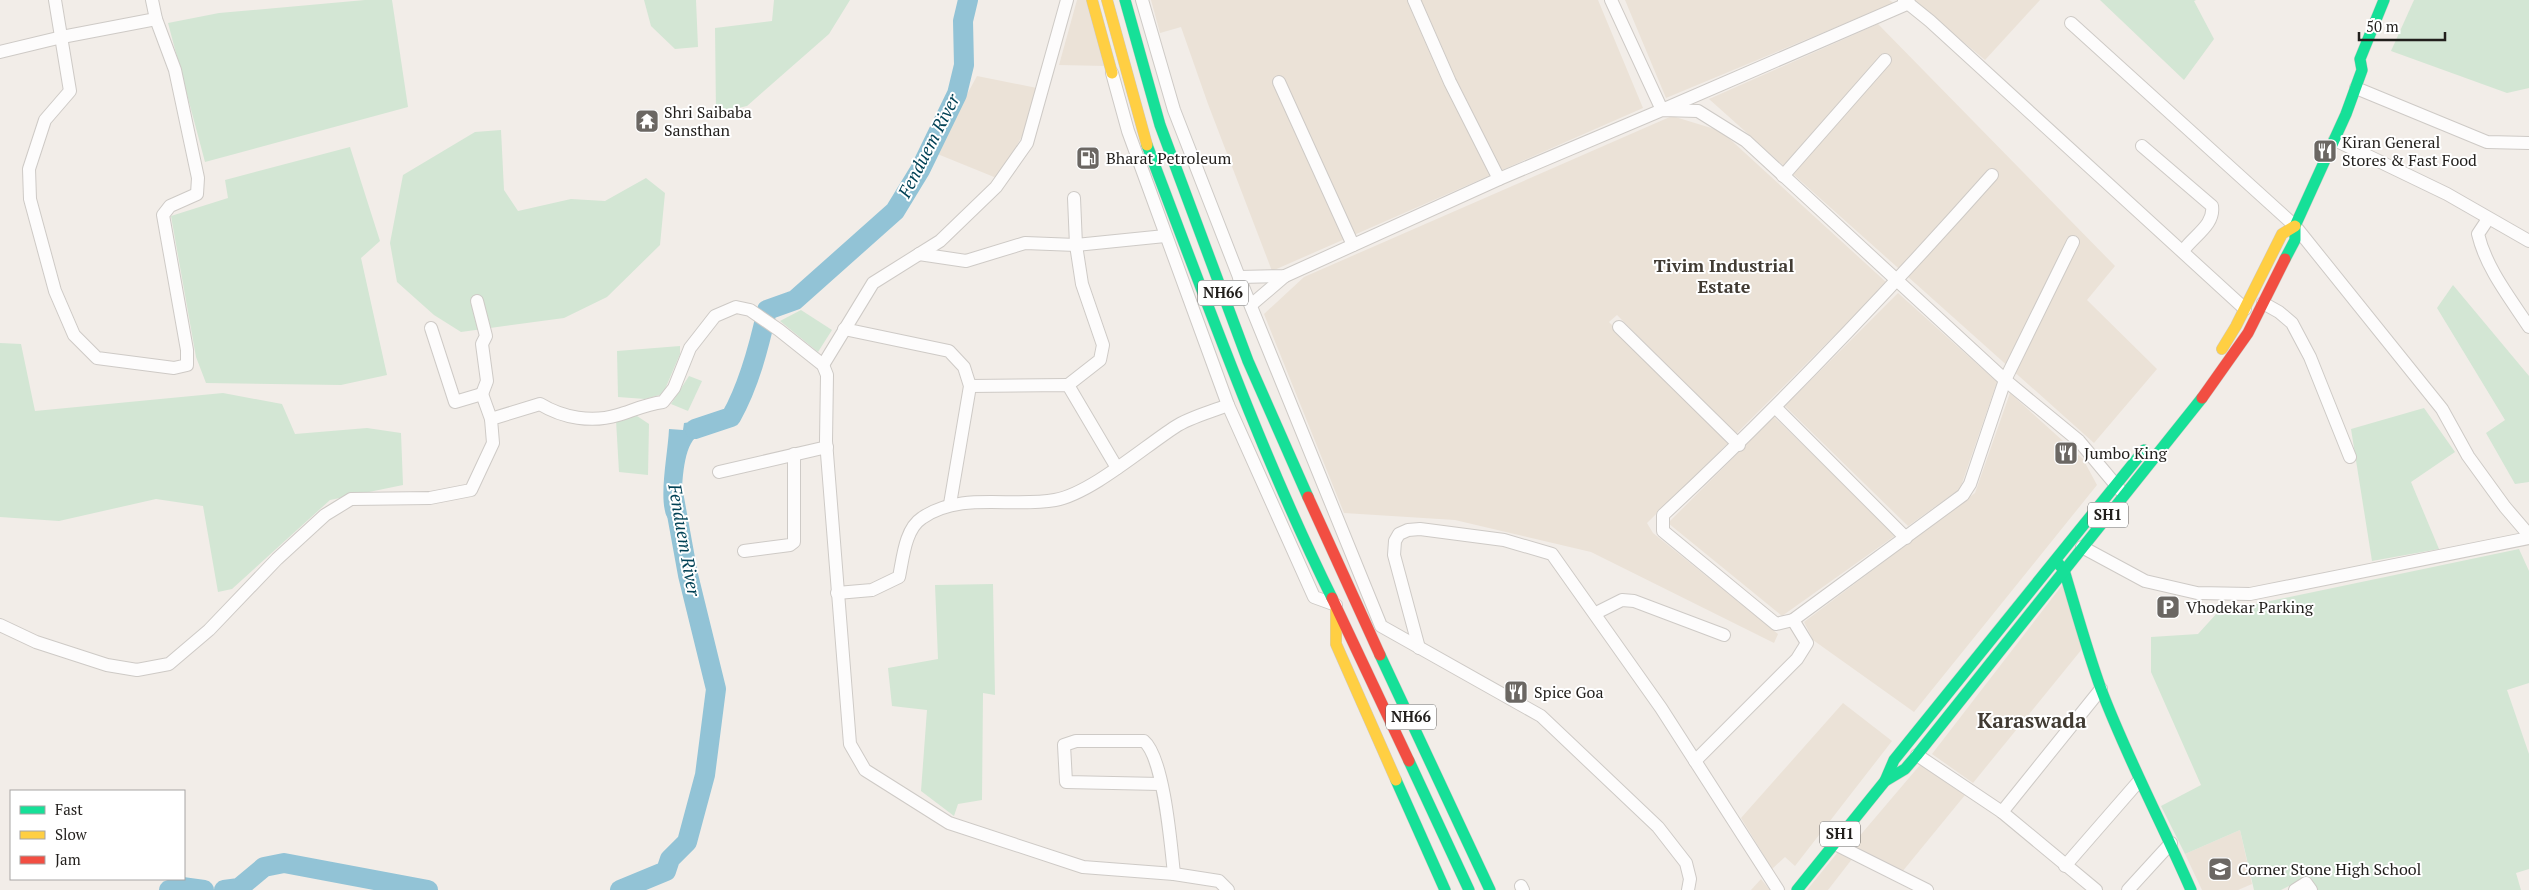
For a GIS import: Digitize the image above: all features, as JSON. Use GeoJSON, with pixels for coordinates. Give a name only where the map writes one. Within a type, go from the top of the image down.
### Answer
{"type":"FeatureCollection","features":[{"type":"Feature","properties":{"kind":"main road"},"geometry":{"type":"LineString","coordinates":[[1092,0],[1112,73],[1125,69]]}},
{"type":"Feature","properties":{"kind":"main road","name":"NH66"},"geometry":{"type":"LineString","coordinates":[[1106,0],[1141,129],[1230,364],[1310,554],[1337,605],[1469,890]]}},
{"type":"Feature","properties":{"kind":"main road","name":"NH66"},"geometry":{"type":"LineString","coordinates":[[1125,0],[1160,125],[1248,361],[1350,590],[1490,890]]}},
{"type":"Feature","properties":{"kind":"main road","name":"SH1"},"geometry":{"type":"LineString","coordinates":[[1885,781],[1905,769],[1917,755],[2210,388],[2248,333],[2295,240],[2295,226],[2335,140],[2356,88],[2362,70],[2360,59],[2384,0]]}},
{"type":"Feature","properties":{"kind":"main road"},"geometry":{"type":"LineString","coordinates":[[2362,70],[2372,62]]}},
{"type":"Feature","properties":{"kind":"main road","name":"SH1"},"geometry":{"type":"LineString","coordinates":[[2175,413],[2199,384],[2245,309],[2282,234],[2295,226]]}},
{"type":"Feature","properties":{"kind":"main road","name":"SH1"},"geometry":{"type":"LineString","coordinates":[[1797,890],[1832,843],[1885,781],[1894,760],[2150,442]]}},
{"type":"Feature","properties":{"kind":"main road"},"geometry":{"type":"LineString","coordinates":[[2055,560],[2064,570],[2101,689],[2139,781],[2171,843],[2191,890]]}},
{"type":"Feature","properties":{"kind":"main road"},"geometry":{"type":"LineString","coordinates":[[1350,590],[1381,626],[1390,644]]}},
{"type":"Feature","properties":{"kind":"main road"},"geometry":{"type":"LineString","coordinates":[[1337,605],[1336,644],[1444,890]]}},
{"type":"Feature","properties":{"kind":"street"},"geometry":{"type":"LineString","coordinates":[[55,0],[70,91],[45,120],[29,169],[30,199],[55,291],[74,335],[97,358],[174,368],[187,365],[187,350],[163,215],[170,206],[197,194],[198,178],[175,70],[156,19],[152,0]]}},
{"type":"Feature","properties":{"kind":"street"},"geometry":{"type":"LineString","coordinates":[[823,365],[873,283],[940,241],[996,187],[1027,143],[1067,0]]}},
{"type":"Feature","properties":{"kind":"street"},"geometry":{"type":"LineString","coordinates":[[1142,0],[1174,110],[1381,626],[1541,716],[1658,827],[1686,863],[1690,879],[1688,890]]}},
{"type":"Feature","properties":{"kind":"street"},"geometry":{"type":"LineString","coordinates":[[1414,0],[1450,82],[1499,179]]}},
{"type":"Feature","properties":{"kind":"street"},"geometry":{"type":"LineString","coordinates":[[1611,0],[1662,110]]}},
{"type":"Feature","properties":{"kind":"street"},"geometry":{"type":"LineString","coordinates":[[1251,305],[1285,276],[1499,179],[1662,110],[1906,2],[2245,309]]}},
{"type":"Feature","properties":{"kind":"street"},"geometry":{"type":"LineString","coordinates":[[0,52],[62,37],[156,19]]}},
{"type":"Feature","properties":{"kind":"street"},"geometry":{"type":"LineString","coordinates":[[2071,23],[2295,226],[2442,409],[2468,456],[2505,508],[2529,537],[2250,594],[2197,593],[2145,581],[2082,547]]}},
{"type":"Feature","properties":{"kind":"street"},"geometry":{"type":"LineString","coordinates":[[1783,176],[1885,60]]}},
{"type":"Feature","properties":{"kind":"street"},"geometry":{"type":"LineString","coordinates":[[1112,73],[1128,131],[1164,236],[1228,405],[1314,597],[1337,605]]}},
{"type":"Feature","properties":{"kind":"street"},"geometry":{"type":"LineString","coordinates":[[1279,82],[1353,245]]}},
{"type":"Feature","properties":{"kind":"street"},"geometry":{"type":"LineString","coordinates":[[2356,88],[2487,142],[2529,143]]}},
{"type":"Feature","properties":{"kind":"street"},"geometry":{"type":"LineString","coordinates":[[1662,110],[1698,111],[1746,142],[2005,380],[2079,441],[2114,486],[2124,494]]}},
{"type":"Feature","properties":{"kind":"street"},"geometry":{"type":"LineString","coordinates":[[2335,140],[2447,194],[2529,241]]}},
{"type":"Feature","properties":{"kind":"street"},"geometry":{"type":"LineString","coordinates":[[2142,146],[2212,206],[2213,214],[2209,223],[2183,252]]}},
{"type":"Feature","properties":{"kind":"street"},"geometry":{"type":"LineString","coordinates":[[1992,175],[1898,281],[1776,408],[1663,515],[1663,531],[1776,624],[1793,620],[1963,495],[1970,484],[2005,380],[2073,242]]}},
{"type":"Feature","properties":{"kind":"street"},"geometry":{"type":"LineString","coordinates":[[970,386],[1068,385],[1100,360],[1102,345],[1082,284],[1076,245],[1074,198]]}},
{"type":"Feature","properties":{"kind":"street"},"geometry":{"type":"LineString","coordinates":[[2488,219],[2478,234],[2481,246],[2496,276],[2529,327]]}},
{"type":"Feature","properties":{"kind":"street"},"geometry":{"type":"LineString","coordinates":[[919,254],[966,261],[1025,244],[1076,245],[1164,236]]}},
{"type":"Feature","properties":{"kind":"street"},"geometry":{"type":"LineString","coordinates":[[1239,276],[1285,276]]}},
{"type":"Feature","properties":{"kind":"street"},"geometry":{"type":"LineString","coordinates":[[0,625],[36,642],[107,665],[137,670],[169,664],[209,630],[277,559],[325,515],[351,499],[430,498],[471,490],[493,443],[491,419],[482,394],[487,381],[482,344],[486,336],[477,301]]}},
{"type":"Feature","properties":{"kind":"street"},"geometry":{"type":"LineString","coordinates":[[2263,303],[2279,312],[2292,323],[2310,357],[2350,457]]}},
{"type":"Feature","properties":{"kind":"street"},"geometry":{"type":"LineString","coordinates":[[491,419],[540,404],[556,413],[575,418],[616,416],[648,404],[663,402],[674,388],[690,348],[715,316],[736,307],[750,310],[780,330],[823,365],[827,375],[827,446],[850,744],[865,770],[949,823],[1083,867],[1174,874],[1219,881],[1228,890]]}},
{"type":"Feature","properties":{"kind":"street"},"geometry":{"type":"LineString","coordinates":[[1619,327],[1739,445]]}},
{"type":"Feature","properties":{"kind":"street"},"geometry":{"type":"LineString","coordinates":[[431,328],[454,402],[482,394]]}},
{"type":"Feature","properties":{"kind":"street"},"geometry":{"type":"LineString","coordinates":[[844,329],[949,351],[964,367],[970,386],[950,504]]}},
{"type":"Feature","properties":{"kind":"street"},"geometry":{"type":"LineString","coordinates":[[1068,385],[1117,468]]}},
{"type":"Feature","properties":{"kind":"street"},"geometry":{"type":"LineString","coordinates":[[837,593],[872,590],[899,577],[907,538],[920,518],[950,504],[1056,500],[1086,487],[1177,426],[1228,405]]}},
{"type":"Feature","properties":{"kind":"street"},"geometry":{"type":"LineString","coordinates":[[1776,408],[1906,538]]}},
{"type":"Feature","properties":{"kind":"street"},"geometry":{"type":"LineString","coordinates":[[719,472],[827,446]]}},
{"type":"Feature","properties":{"kind":"street"},"geometry":{"type":"LineString","coordinates":[[744,551],[794,542],[794,454]]}},
{"type":"Feature","properties":{"kind":"street"},"geometry":{"type":"LineString","coordinates":[[1419,648],[1394,555],[1395,541],[1399,534],[1408,530],[1449,531],[1504,540],[1552,554],[1596,613],[1778,890]]}},
{"type":"Feature","properties":{"kind":"street"},"geometry":{"type":"LineString","coordinates":[[1596,613],[1622,600],[1634,601],[1724,635]]}},
{"type":"Feature","properties":{"kind":"street"},"geometry":{"type":"LineString","coordinates":[[1695,761],[1797,659],[1807,643],[1793,620]]}},
{"type":"Feature","properties":{"kind":"street"},"geometry":{"type":"LineString","coordinates":[[2002,812],[2101,689]]}},
{"type":"Feature","properties":{"kind":"street"},"geometry":{"type":"LineString","coordinates":[[1160,784],[1066,782],[1064,745],[1076,741],[1144,741],[1151,747],[1160,784],[1168,818],[1174,874]]}},
{"type":"Feature","properties":{"kind":"street"},"geometry":{"type":"LineString","coordinates":[[1917,755],[2002,812],[2065,866],[2086,887]]}},
{"type":"Feature","properties":{"kind":"street"},"geometry":{"type":"LineString","coordinates":[[2065,866],[2139,781]]}},
{"type":"Feature","properties":{"kind":"street"},"geometry":{"type":"LineString","coordinates":[[1832,843],[1904,885],[1927,890]]}},
{"type":"Feature","properties":{"kind":"street"},"geometry":{"type":"LineString","coordinates":[[2128,890],[2171,843]]}},
{"type":"Feature","properties":{"kind":"street"},"geometry":{"type":"LineString","coordinates":[[2295,890],[2306,883],[2311,890]]}},
{"type":"Feature","properties":{"kind":"shaded area"},"geometry":{"type":"Polygon","coordinates":[[[1077,0],[1086,0],[1106,66],[1059,65],[1077,0]]]}},
{"type":"Feature","properties":{"kind":"shaded area"},"geometry":{"type":"Polygon","coordinates":[[[1151,0],[1598,0],[1643,108],[1272,271],[1208,104],[1181,27],[1160,33],[1151,0]]]}},
{"type":"Feature","properties":{"kind":"shaded area"},"geometry":{"type":"Polygon","coordinates":[[[1625,0],[1889,0],[1894,3],[1666,98],[1625,0]]]}},
{"type":"Feature","properties":{"kind":"shaded area"},"geometry":{"type":"Polygon","coordinates":[[[1913,0],[2040,0],[1985,60],[1913,0]]]}},
{"type":"Feature","properties":{"kind":"shaded area"},"geometry":{"type":"Polygon","coordinates":[[[1878,24],[2115,266],[2087,300],[2157,369],[2094,443],[1709,99],[1878,24]]]}},
{"type":"Feature","properties":{"kind":"shaded area"},"geometry":{"type":"Polygon","coordinates":[[[977,76],[1037,88],[1023,134],[999,179],[935,153],[977,76]]]}},
{"type":"Feature","properties":{"kind":"shaded area"},"geometry":{"type":"Polygon","coordinates":[[[1672,116],[1721,131],[1887,283],[1736,434],[1617,315],[1609,322],[1728,443],[1647,523],[1653,533],[1778,634],[1774,643],[1591,552],[1455,520],[1344,513],[1264,314],[1304,277],[1672,116]]]}},
{"type":"Feature","properties":{"kind":"shaded area"},"geometry":{"type":"Polygon","coordinates":[[[1898,293],[1997,382],[1960,489],[1908,526],[1785,406],[1898,293]]]}},
{"type":"Feature","properties":{"kind":"shaded area"},"geometry":{"type":"Polygon","coordinates":[[[2010,393],[2083,459],[2097,485],[1914,712],[1813,640],[1804,622],[1975,493],[2010,393]]]}},
{"type":"Feature","properties":{"kind":"shaded area"},"geometry":{"type":"Polygon","coordinates":[[[1774,417],[1896,535],[1782,616],[1668,523],[1774,417]]]}},
{"type":"Feature","properties":{"kind":"shaded area"},"geometry":{"type":"Polygon","coordinates":[[[2063,584],[2082,649],[1973,783],[1932,754],[2063,584]]]}},
{"type":"Feature","properties":{"kind":"shaded area"},"geometry":{"type":"Polygon","coordinates":[[[1843,703],[1892,741],[1795,866],[1785,857],[1772,869],[1741,818],[1843,703]]]}},
{"type":"Feature","properties":{"kind":"shaded area"},"geometry":{"type":"Polygon","coordinates":[[[1920,765],[1965,795],[1902,872],[1852,845],[1920,765]]]}},
{"type":"Feature","properties":{"kind":"shaded area","name":"Corner Stone High School"},"geometry":{"type":"Polygon","coordinates":[[[2240,830],[2252,884],[2238,890],[2202,890],[2185,854],[2240,830]]]}},
{"type":"Feature","properties":{"kind":"shaded area"},"geometry":{"type":"Polygon","coordinates":[[[1838,852],[1852,859],[1828,890],[1807,890],[1838,852]]]}},
{"type":"Feature","properties":{"kind":"shaded area"},"geometry":{"type":"Polygon","coordinates":[[[1761,879],[1770,890],[1751,890],[1761,879]]]}},
{"type":"Feature","properties":{"kind":"green space"},"geometry":{"type":"Polygon","coordinates":[[[365,0],[392,0],[408,107],[205,162],[168,23],[219,13],[365,0]]]}},
{"type":"Feature","properties":{"kind":"green space"},"geometry":{"type":"Polygon","coordinates":[[[644,0],[696,0],[698,47],[675,49],[651,26],[644,0]]]}},
{"type":"Feature","properties":{"kind":"green space"},"geometry":{"type":"Polygon","coordinates":[[[774,0],[850,0],[829,34],[747,106],[716,113],[715,28],[772,21],[774,0]]]}},
{"type":"Feature","properties":{"kind":"green space"},"geometry":{"type":"Polygon","coordinates":[[[2100,0],[2196,0],[2194,1],[2214,39],[2184,80],[2100,0]]]}},
{"type":"Feature","properties":{"kind":"green space"},"geometry":{"type":"Polygon","coordinates":[[[2414,0],[2529,0],[2529,88],[2507,93],[2391,51],[2414,0]]]}},
{"type":"Feature","properties":{"kind":"green space"},"geometry":{"type":"Polygon","coordinates":[[[501,130],[504,190],[518,211],[571,199],[605,201],[646,178],[665,193],[660,245],[607,297],[564,318],[461,332],[434,315],[397,282],[390,243],[403,175],[475,132],[501,130]]]}},
{"type":"Feature","properties":{"kind":"green space"},"geometry":{"type":"Polygon","coordinates":[[[350,147],[380,241],[361,258],[387,375],[341,385],[206,383],[196,357],[171,216],[228,198],[225,180],[350,147]]]}},
{"type":"Feature","properties":{"kind":"green space"},"geometry":{"type":"Polygon","coordinates":[[[2453,285],[2529,376],[2529,482],[2515,484],[2486,433],[2505,420],[2437,308],[2453,285]]]}},
{"type":"Feature","properties":{"kind":"green space"},"geometry":{"type":"Polygon","coordinates":[[[801,310],[832,330],[818,352],[780,321],[801,310]]]}},
{"type":"Feature","properties":{"kind":"green space"},"geometry":{"type":"Polygon","coordinates":[[[0,343],[21,344],[35,411],[223,393],[282,404],[295,434],[367,428],[401,433],[403,485],[330,500],[232,589],[218,592],[203,506],[156,499],[59,521],[0,517],[0,343]]]}},
{"type":"Feature","properties":{"kind":"green space"},"geometry":{"type":"Polygon","coordinates":[[[680,346],[680,354],[663,394],[645,399],[618,397],[617,351],[680,346]]]}},
{"type":"Feature","properties":{"kind":"green space"},"geometry":{"type":"Polygon","coordinates":[[[689,376],[702,381],[688,411],[671,404],[689,376]]]}},
{"type":"Feature","properties":{"kind":"green space"},"geometry":{"type":"Polygon","coordinates":[[[2424,408],[2455,452],[2411,482],[2439,549],[2372,561],[2351,429],[2424,408]]]}},
{"type":"Feature","properties":{"kind":"green space"},"geometry":{"type":"Polygon","coordinates":[[[637,416],[649,424],[648,475],[619,472],[616,420],[637,416]]]}},
{"type":"Feature","properties":{"kind":"green space"},"geometry":{"type":"Polygon","coordinates":[[[2519,549],[2529,571],[2529,683],[2507,690],[2529,754],[2529,869],[2516,873],[2521,890],[2318,890],[2307,877],[2281,890],[2254,890],[2240,830],[2185,854],[2161,806],[2201,785],[2151,672],[2151,637],[2198,634],[2218,612],[2519,549]]]}},
{"type":"Feature","properties":{"kind":"green space"},"geometry":{"type":"Polygon","coordinates":[[[993,584],[995,695],[983,693],[982,800],[958,804],[954,816],[921,791],[927,710],[892,706],[888,668],[938,659],[935,585],[993,584]]]}},
{"type":"Feature","properties":{"kind":"water"},"geometry":{"type":"Polygon","coordinates":[[[705,420],[730,422],[728,425],[702,433],[690,445],[684,466],[681,522],[677,525],[666,516],[664,502],[669,429],[683,430],[684,423],[705,420]]]}},
{"type":"Feature","properties":{"kind":"waterway","name":"Fenduem River"},"geometry":{"type":"LineString","coordinates":[[695,429],[731,417],[753,365],[767,310],[795,300],[895,211],[920,170],[957,94],[964,65],[963,21],[968,0]]}},
{"type":"Feature","properties":{"kind":"waterway","name":"Fenduem River"},"geometry":{"type":"LineString","coordinates":[[620,890],[666,871],[670,859],[687,842],[705,775],[716,689],[688,575],[674,498]]}},
{"type":"Feature","properties":{"kind":"waterway","name":"Fenduem River"},"geometry":{"type":"LineString","coordinates":[[224,890],[239,888],[264,867],[284,863],[428,890]]}},
{"type":"Feature","properties":{"kind":"waterway","name":"Fenduem River"},"geometry":{"type":"LineString","coordinates":[[169,890],[182,887],[204,890]]}},
{"type":"Feature","properties":{"kind":"traffic: fast"},"geometry":{"type":"LineString","coordinates":[[1125,0],[1160,125],[1248,361],[1308,497]]}},
{"type":"Feature","properties":{"kind":"traffic: fast"},"geometry":{"type":"LineString","coordinates":[[2285,259],[2295,240],[2295,226],[2346,114],[2362,70],[2360,59],[2384,0]]}},
{"type":"Feature","properties":{"kind":"traffic: fast"},"geometry":{"type":"LineString","coordinates":[[1147,145],[1257,431],[1332,598]]}},
{"type":"Feature","properties":{"kind":"traffic: fast"},"geometry":{"type":"LineString","coordinates":[[1797,890],[1885,781],[1905,769],[1917,755],[2202,398]]}},
{"type":"Feature","properties":{"kind":"traffic: fast"},"geometry":{"type":"LineString","coordinates":[[1885,781],[1894,760],[2144,450]]}},
{"type":"Feature","properties":{"kind":"traffic: fast"},"geometry":{"type":"LineString","coordinates":[[2056,561],[2064,570],[2091,660],[2111,715],[2191,890]]}},
{"type":"Feature","properties":{"kind":"traffic: fast"},"geometry":{"type":"LineString","coordinates":[[1380,655],[1490,890]]}},
{"type":"Feature","properties":{"kind":"traffic: fast"},"geometry":{"type":"LineString","coordinates":[[1409,761],[1469,890]]}},
{"type":"Feature","properties":{"kind":"traffic: fast"},"geometry":{"type":"LineString","coordinates":[[1396,780],[1445,890]]}},
{"type":"Feature","properties":{"kind":"traffic: slow"},"geometry":{"type":"LineString","coordinates":[[1092,0],[1112,73]]}},
{"type":"Feature","properties":{"kind":"traffic: slow"},"geometry":{"type":"LineString","coordinates":[[1107,0],[1147,145]]}},
{"type":"Feature","properties":{"kind":"traffic: slow"},"geometry":{"type":"LineString","coordinates":[[2222,349],[2236,326],[2282,234],[2295,226]]}},
{"type":"Feature","properties":{"kind":"traffic: slow"},"geometry":{"type":"LineString","coordinates":[[1336,609],[1336,644],[1396,780]]}},
{"type":"Feature","properties":{"kind":"traffic: jam"},"geometry":{"type":"LineString","coordinates":[[2202,398],[2248,333],[2285,259]]}},
{"type":"Feature","properties":{"kind":"traffic: jam"},"geometry":{"type":"LineString","coordinates":[[1308,497],[1380,655]]}},
{"type":"Feature","properties":{"kind":"traffic: jam"},"geometry":{"type":"LineString","coordinates":[[1332,598],[1409,761]]}},
{"type":"Feature","properties":{"kind":"place","name":"Shri Saibaba Sansthan"},"geometry":{"type":"Point","coordinates":[647,121]}},
{"type":"Feature","properties":{"kind":"place","name":"Kiran General Stores & Fast Food"},"geometry":{"type":"Point","coordinates":[2325,151]}},
{"type":"Feature","properties":{"kind":"place","name":"Bharat Petroleum"},"geometry":{"type":"Point","coordinates":[1088,158]}},
{"type":"Feature","properties":{"kind":"place","name":"Jumbo King"},"geometry":{"type":"Point","coordinates":[2066,453]}},
{"type":"Feature","properties":{"kind":"place","name":"Vhodekar Parking"},"geometry":{"type":"Point","coordinates":[2168,607]}},
{"type":"Feature","properties":{"kind":"place","name":"Spice Goa"},"geometry":{"type":"Point","coordinates":[1516,692]}},
{"type":"Feature","properties":{"kind":"place","name":"Corner Stone High School"},"geometry":{"type":"Point","coordinates":[2220,869]}},
{"type":"Feature","properties":{"kind":"district","name":"Tivim Industrial Estate"},"geometry":{"type":"Point","coordinates":[1724,276]}},
{"type":"Feature","properties":{"kind":"district","name":"Karaswada"},"geometry":{"type":"Point","coordinates":[2032,721]}}]}
